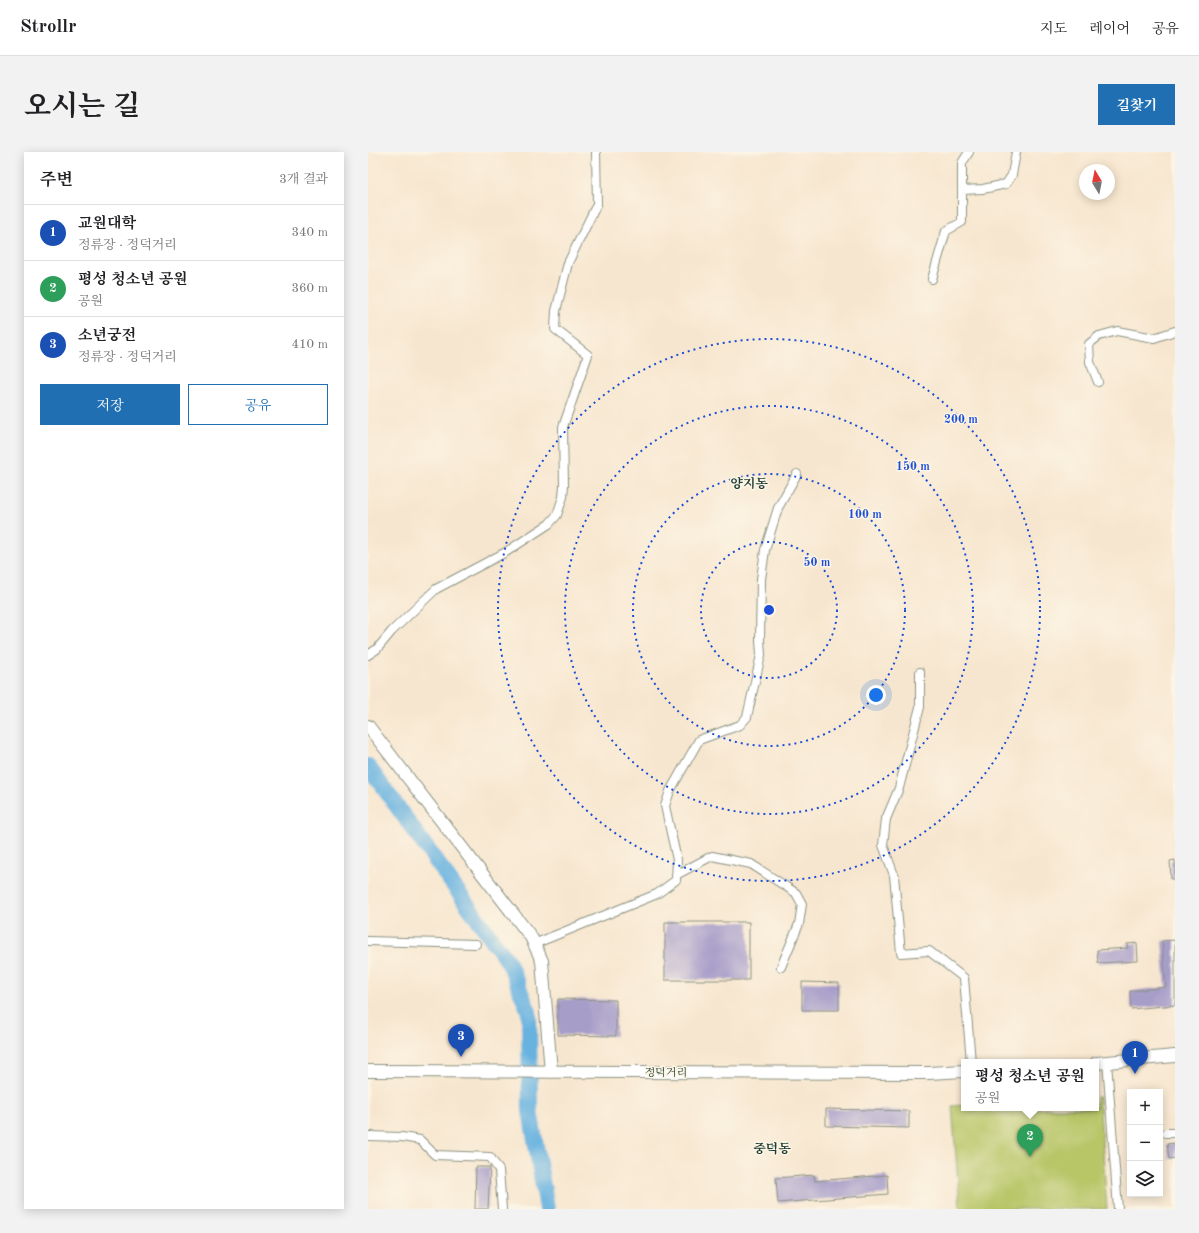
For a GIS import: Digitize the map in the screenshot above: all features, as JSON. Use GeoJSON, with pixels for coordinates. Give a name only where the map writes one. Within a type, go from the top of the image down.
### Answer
{"type":"FeatureCollection","features":[{"type":"Feature","properties":{"kind":"street"},"geometry":{"type":"LineString","coordinates":[[368,655],[377,649],[392,631],[436,589],[506,552],[549,524],[557,514],[564,497],[562,426],[588,355],[556,329],[556,312],[568,264],[597,204],[596,152]]}},
{"type":"Feature","properties":{"kind":"street"},"geometry":{"type":"LineString","coordinates":[[932,278],[946,231],[962,222],[962,163],[967,152]]}},
{"type":"Feature","properties":{"kind":"street"},"geometry":{"type":"LineString","coordinates":[[962,190],[1006,184],[1012,175],[1016,152]]}},
{"type":"Feature","properties":{"kind":"street"},"geometry":{"type":"LineString","coordinates":[[1098,382],[1090,362],[1089,344],[1098,336],[1118,331],[1154,338],[1175,331]]}},
{"type":"Feature","properties":{"kind":"street"},"geometry":{"type":"LineString","coordinates":[[534,944],[657,894],[676,880],[677,860],[665,806],[670,791],[700,740],[740,725],[747,717],[761,655],[761,579],[765,550],[778,508],[797,474]]}},
{"type":"Feature","properties":{"kind":"street"},"geometry":{"type":"LineString","coordinates":[[920,672],[920,707],[899,788],[886,819],[883,845],[894,875],[901,953],[928,951],[964,978],[971,1059]]}},
{"type":"Feature","properties":{"kind":"street"},"geometry":{"type":"LineString","coordinates":[[368,726],[531,937],[542,961],[546,1072]]}},
{"type":"Feature","properties":{"kind":"street"},"geometry":{"type":"LineString","coordinates":[[676,875],[712,856],[751,864],[796,893],[802,904],[799,924],[781,967]]}},
{"type":"Feature","properties":{"kind":"street"},"geometry":{"type":"LineString","coordinates":[[368,941],[476,944]]}},
{"type":"Feature","properties":{"kind":"street"},"geometry":{"type":"LineString","coordinates":[[1118,1209],[1102,1062],[1175,1056]]}},
{"type":"Feature","properties":{"kind":"street","name":"정덕거리"},"geometry":{"type":"LineString","coordinates":[[368,1071],[929,1074],[961,1071]]}},
{"type":"Feature","properties":{"kind":"street"},"geometry":{"type":"LineString","coordinates":[[368,1136],[402,1137],[420,1140],[435,1155],[490,1157],[499,1170],[502,1209]]}},
{"type":"Feature","properties":{"kind":"green space"},"geometry":{"type":"Polygon","coordinates":[[[1099,1097],[1107,1209],[960,1209],[952,1106],[961,1105],[961,1111],[1099,1111],[1099,1097]]]}},
{"type":"Feature","properties":{"kind":"building"},"geometry":{"type":"Polygon","coordinates":[[[1175,860],[1175,879],[1171,879],[1170,861],[1175,860]]]}},
{"type":"Feature","properties":{"kind":"building"},"geometry":{"type":"Polygon","coordinates":[[[665,922],[749,922],[749,980],[665,980],[665,922]]]}},
{"type":"Feature","properties":{"kind":"building"},"geometry":{"type":"Polygon","coordinates":[[[1175,940],[1175,1005],[1131,1009],[1130,991],[1166,987],[1162,941],[1175,940]]]}},
{"type":"Feature","properties":{"kind":"building"},"geometry":{"type":"Polygon","coordinates":[[[1137,943],[1138,961],[1098,963],[1097,950],[1128,948],[1127,944],[1137,943]]]}},
{"type":"Feature","properties":{"kind":"building"},"geometry":{"type":"Polygon","coordinates":[[[802,982],[839,983],[839,1010],[802,1010],[802,982]]]}},
{"type":"Feature","properties":{"kind":"building"},"geometry":{"type":"Polygon","coordinates":[[[558,999],[616,1000],[616,1036],[558,1035],[558,999]]]}},
{"type":"Feature","properties":{"kind":"building"},"geometry":{"type":"Polygon","coordinates":[[[826,1109],[909,1111],[909,1128],[826,1126],[826,1109]]]}},
{"type":"Feature","properties":{"kind":"building"},"geometry":{"type":"Polygon","coordinates":[[[1175,1143],[1175,1158],[1169,1159],[1167,1144],[1175,1143]]]}},
{"type":"Feature","properties":{"kind":"building"},"geometry":{"type":"Polygon","coordinates":[[[476,1167],[490,1167],[488,1209],[475,1209],[476,1167]]]}},
{"type":"Feature","properties":{"kind":"building"},"geometry":{"type":"Polygon","coordinates":[[[814,1175],[815,1181],[887,1175],[888,1194],[778,1203],[776,1178],[814,1175]]]}},
{"type":"Feature","properties":{"kind":"waterway"},"geometry":{"type":"LineString","coordinates":[[368,766],[509,963],[529,1012],[530,1111],[547,1209]]}},
{"type":"Feature","properties":{"kind":"place","name":"소년궁전"},"geometry":{"type":"Point","coordinates":[461,1057]}},
{"type":"Feature","properties":{"kind":"place","name":"교원대학"},"geometry":{"type":"Point","coordinates":[1135,1074]}},
{"type":"Feature","properties":{"kind":"place","name":"평성 청소년 공원"},"geometry":{"type":"Point","coordinates":[1030,1157]}},
{"type":"Feature","properties":{"kind":"district","name":"양지동"},"geometry":{"type":"Point","coordinates":[749,483]}},
{"type":"Feature","properties":{"kind":"district","name":"중덕동"},"geometry":{"type":"Point","coordinates":[772,1148]}}]}
